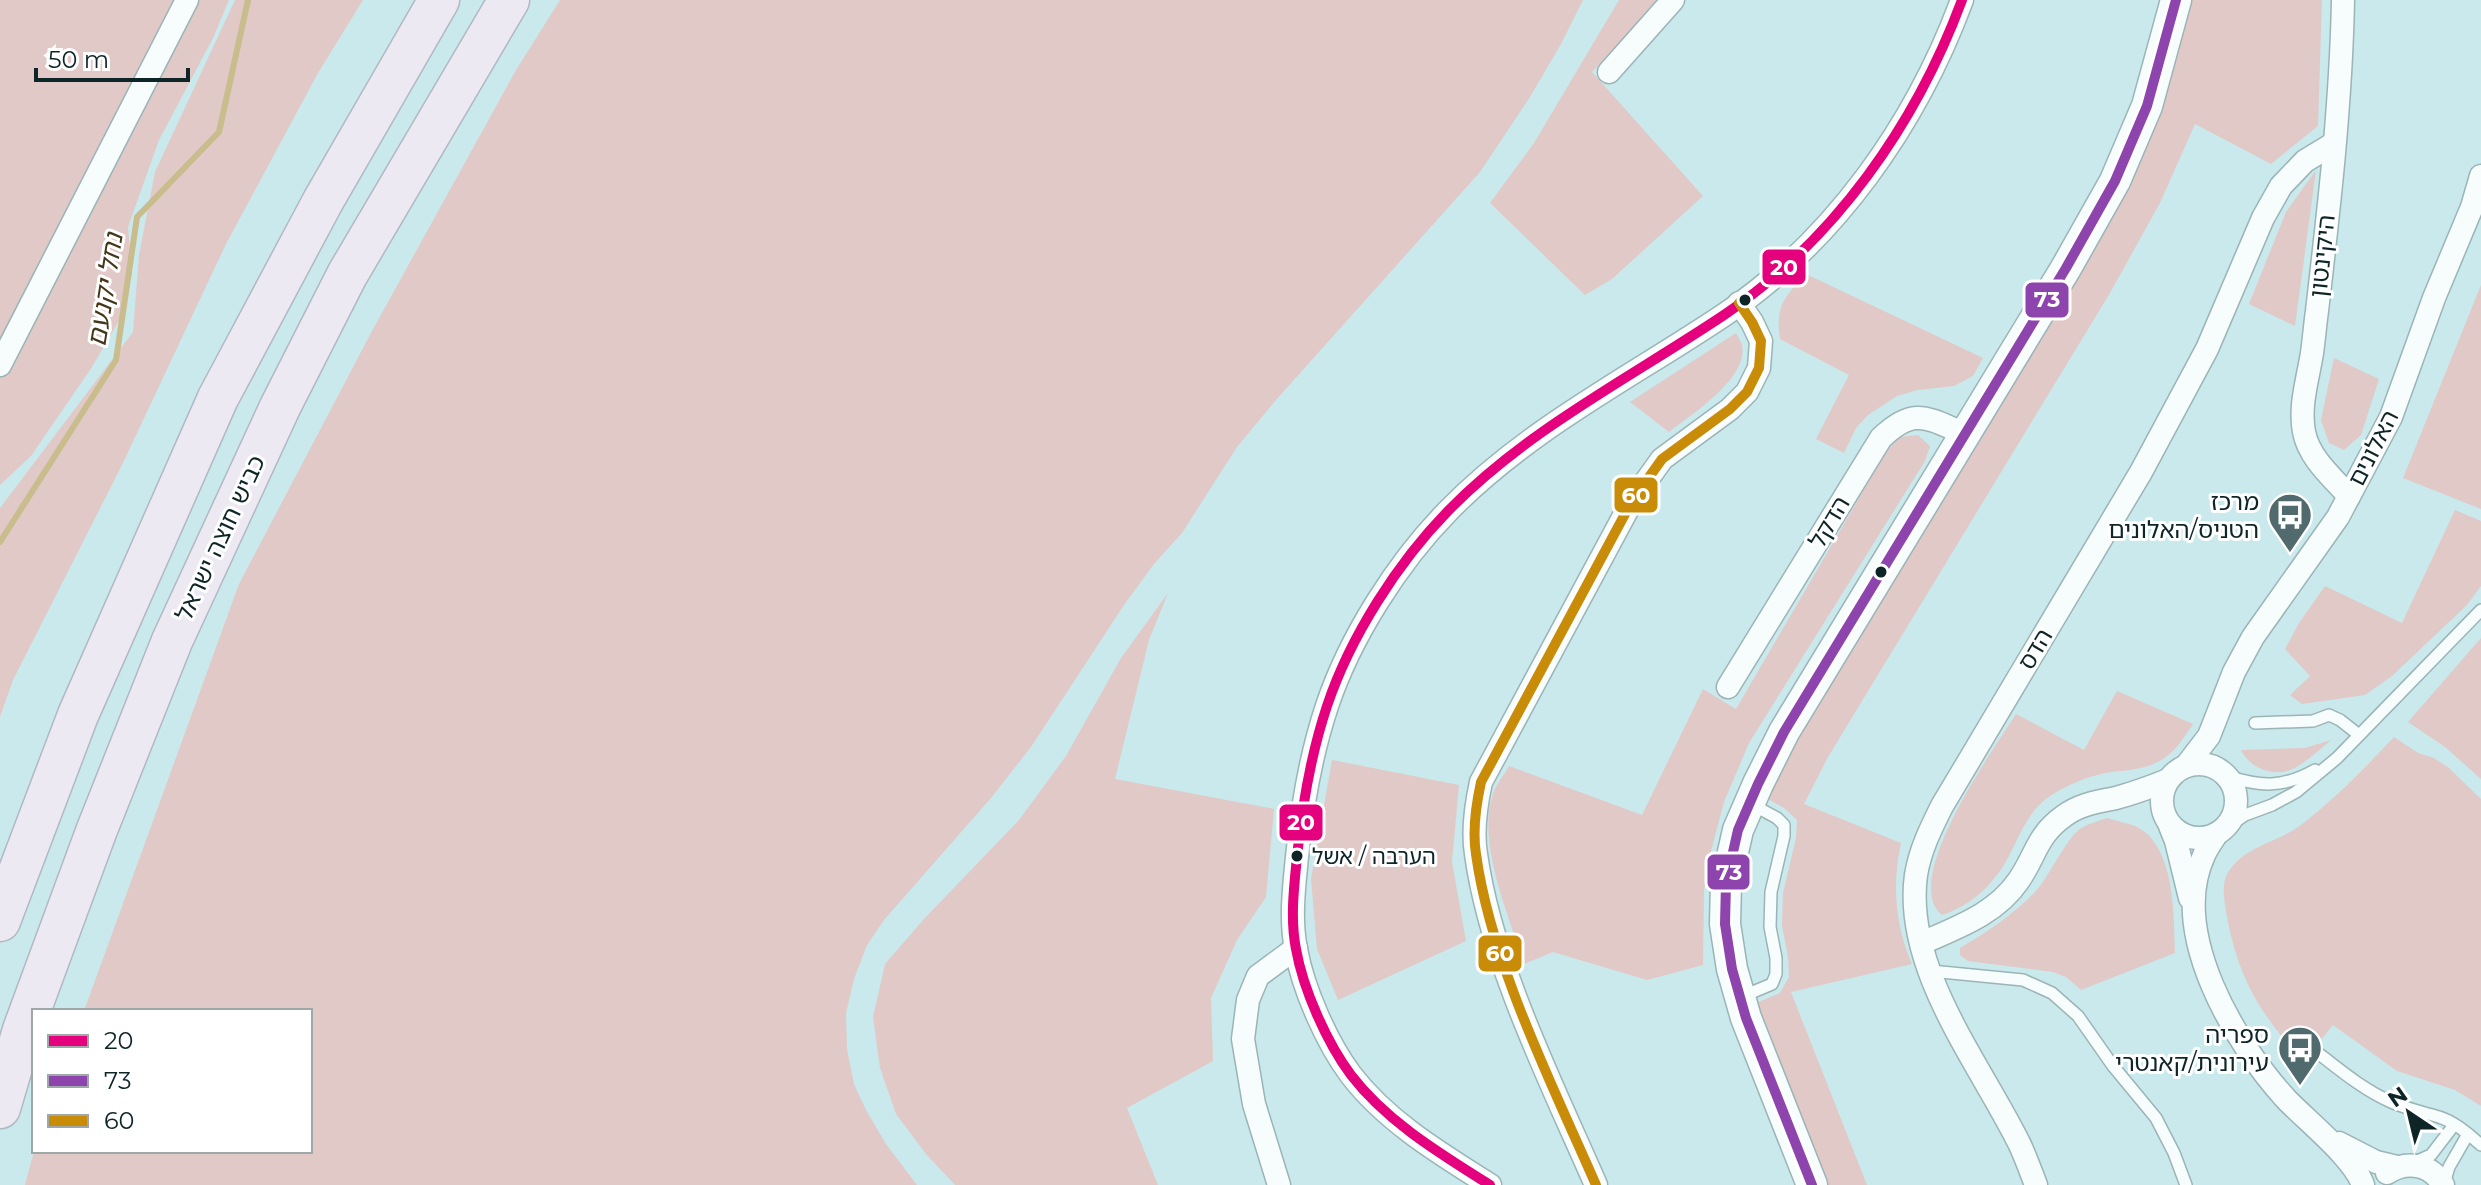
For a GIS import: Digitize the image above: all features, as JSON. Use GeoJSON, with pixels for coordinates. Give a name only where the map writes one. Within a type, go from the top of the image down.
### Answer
{"type":"FeatureCollection","features":[{"type":"Feature","properties":{"kind":"highway"},"geometry":{"type":"LineString","coordinates":[[0,869],[78,715],[218,398],[338,174],[439,0]]}},
{"type":"Feature","properties":{"kind":"highway","name":"כביש חוצה ישראל"},"geometry":{"type":"LineString","coordinates":[[0,1108],[33,1001],[172,641],[280,407],[347,275],[509,0]]}},
{"type":"Feature","properties":{"kind":"highway"},"geometry":{"type":"LineString","coordinates":[[0,921],[78,715]]}},
{"type":"Feature","properties":{"kind":"street"},"geometry":{"type":"LineString","coordinates":[[0,365],[187,0]]}},
{"type":"Feature","properties":{"kind":"street"},"geometry":{"type":"LineString","coordinates":[[1609,72],[1673,0]]}},
{"type":"Feature","properties":{"kind":"street"},"geometry":{"type":"LineString","coordinates":[[1490,1185],[1389,1114],[1352,1076],[1326,1034],[1311,998],[1296,948],[1293,896],[1309,773],[1328,704],[1373,609],[1405,562],[1447,512],[1538,433],[1739,303],[1789,264],[1821,231],[1877,164],[1946,44],[1962,0]]}},
{"type":"Feature","properties":{"kind":"street"},"geometry":{"type":"LineString","coordinates":[[1812,1185],[1740,998],[1732,969],[1725,924],[1726,883],[1738,830],[1784,732],[2066,268],[2115,181],[2147,106],[2176,0]]}},
{"type":"Feature","properties":{"kind":"street","name":"היקינטון"},"geometry":{"type":"LineString","coordinates":[[2343,0],[2342,50],[2314,337],[2302,411],[2304,435],[2312,452],[2349,496]]}},
{"type":"Feature","properties":{"kind":"street","name":"הדס"},"geometry":{"type":"LineString","coordinates":[[2036,1185],[2021,1146],[1948,1012],[1922,943],[1916,923],[1916,876],[1926,838],[1942,806],[2141,472],[2207,349],[2263,218],[2281,186],[2305,161],[2333,144]]}},
{"type":"Feature","properties":{"kind":"street","name":"האלונים"},"geometry":{"type":"LineString","coordinates":[[2177,773],[2209,736],[2234,672],[2253,637],[2338,517],[2391,417],[2434,298],[2472,207],[2481,176]]}},
{"type":"Feature","properties":{"kind":"street"},"geometry":{"type":"LineString","coordinates":[[1596,1185],[1521,1009],[1492,929],[1475,852],[1475,811],[1481,782],[1632,501],[1662,459],[1730,409],[1747,392],[1759,368],[1761,341],[1739,303]]}},
{"type":"Feature","properties":{"kind":"street","name":"הדקל"},"geometry":{"type":"LineString","coordinates":[[1728,687],[1881,438],[1897,423],[1913,417],[1965,434]]}},
{"type":"Feature","properties":{"kind":"street","name":"האלונים"},"geometry":{"type":"LineString","coordinates":[[2224,699],[2222,743],[2227,776]]}},
{"type":"Feature","properties":{"kind":"street"},"geometry":{"type":"LineString","coordinates":[[1922,943],[1977,917],[2006,896],[2020,879],[2045,832],[2065,814],[2089,802],[2150,788],[2177,773],[2208,764],[2227,776],[2236,796],[2232,818],[2204,855],[2197,875],[2195,919]]}},
{"type":"Feature","properties":{"kind":"street"},"geometry":{"type":"LineString","coordinates":[[2177,773],[2161,802],[2176,841],[2201,953],[2210,979],[2227,1015],[2266,1076],[2352,1166],[2363,1185]]}},
{"type":"Feature","properties":{"kind":"street"},"geometry":{"type":"LineString","coordinates":[[2114,798],[2127,799],[2167,820],[2180,834],[2192,838],[2204,839],[2221,831]]}},
{"type":"Feature","properties":{"kind":"street"},"geometry":{"type":"LineString","coordinates":[[1279,1185],[1254,1104],[1243,1039],[1248,1000],[1258,976],[1296,948]]}},
{"type":"Feature","properties":{"kind":"street"},"geometry":{"type":"LineString","coordinates":[[2318,1130],[2376,1162],[2424,1167],[2444,1185]]}},
{"type":"Feature","properties":{"kind":"street"},"geometry":{"type":"LineString","coordinates":[[2375,1185],[2380,1178],[2404,1166]]}},
{"type":"Feature","properties":{"kind":"lane"},"geometry":{"type":"LineString","coordinates":[[2221,831],[2245,815],[2296,792],[2337,758],[2481,610]]}},
{"type":"Feature","properties":{"kind":"lane"},"geometry":{"type":"LineString","coordinates":[[2255,723],[2313,721],[2329,715],[2359,735]]}},
{"type":"Feature","properties":{"kind":"lane"},"geometry":{"type":"LineString","coordinates":[[2227,776],[2274,785],[2304,776],[2337,758]]}},
{"type":"Feature","properties":{"kind":"lane"},"geometry":{"type":"LineString","coordinates":[[1740,998],[1772,984],[1776,974],[1770,927],[1771,892],[1784,836],[1784,825],[1777,818],[1749,803]]}},
{"type":"Feature","properties":{"kind":"lane"},"geometry":{"type":"LineString","coordinates":[[1931,971],[2023,980],[2052,993],[2078,1016],[2113,1066],[2156,1118],[2186,1185]]}},
{"type":"Feature","properties":{"kind":"lane"},"geometry":{"type":"LineString","coordinates":[[2318,1053],[2357,1083],[2389,1101],[2442,1118],[2481,1145]]}},
{"type":"Feature","properties":{"kind":"lane"},"geometry":{"type":"LineString","coordinates":[[2404,1166],[2431,1155],[2454,1125]]}},
{"type":"Feature","properties":{"kind":"lane"},"geometry":{"type":"LineString","coordinates":[[2444,1185],[2449,1167],[2468,1134]]}},
{"type":"Feature","properties":{"kind":"shaded area"},"geometry":{"type":"Polygon","coordinates":[[[0,0],[229,0],[213,38],[159,140],[128,227],[132,274],[121,317],[92,367],[31,456],[0,485],[0,0]]]}},
{"type":"Feature","properties":{"kind":"shaded area"},"geometry":{"type":"Polygon","coordinates":[[[235,0],[363,0],[318,73],[226,244],[122,465],[13,680],[0,717],[0,508],[133,332],[139,255],[155,172],[235,0]]]}},
{"type":"Feature","properties":{"kind":"shaded area"},"geometry":{"type":"Polygon","coordinates":[[[560,0],[1583,0],[1530,97],[1480,172],[1237,447],[1182,533],[1124,605],[1031,747],[991,798],[884,920],[867,945],[846,1013],[847,1049],[854,1084],[886,1144],[917,1185],[25,1185],[33,1153],[312,1153],[312,1009],[85,1009],[239,584],[372,331],[516,70],[560,0]]]}},
{"type":"Feature","properties":{"kind":"shaded area"},"geometry":{"type":"Polygon","coordinates":[[[1619,0],[1658,0],[1592,72],[1703,196],[1612,279],[1585,295],[1490,203],[1534,143],[1619,0]]]}},
{"type":"Feature","properties":{"kind":"shaded area"},"geometry":{"type":"Polygon","coordinates":[[[2190,0],[2322,0],[2318,126],[2271,164],[2195,124],[2160,203],[2110,293],[1828,757],[1804,804],[1901,843],[1897,904],[1902,934],[1912,964],[1791,992],[1867,1185],[1827,1185],[1756,1003],[1780,993],[1789,977],[1782,926],[1783,893],[1796,838],[1797,820],[1766,798],[1796,739],[2160,111],[2190,0]]]}},
{"type":"Feature","properties":{"kind":"shaded area"},"geometry":{"type":"Polygon","coordinates":[[[2316,170],[2295,326],[2249,304],[2286,212],[2316,170]]]}},
{"type":"Feature","properties":{"kind":"shaded area"},"geometry":{"type":"Polygon","coordinates":[[[1806,274],[1983,358],[1973,376],[1954,386],[1897,396],[1868,415],[1856,428],[1844,453],[1816,439],[1849,375],[1780,339],[1780,310],[1792,289],[1806,274]]]}},
{"type":"Feature","properties":{"kind":"shaded area"},"geometry":{"type":"Polygon","coordinates":[[[2481,285],[2481,509],[2403,478],[2481,285]]]}},
{"type":"Feature","properties":{"kind":"shaded area"},"geometry":{"type":"Polygon","coordinates":[[[1736,333],[1742,345],[1737,370],[1717,394],[1669,432],[1630,402],[1736,333]]]}},
{"type":"Feature","properties":{"kind":"shaded area"},"geometry":{"type":"Polygon","coordinates":[[[2334,358],[2379,379],[2361,435],[2344,450],[2329,443],[2321,420],[2334,358]]]}},
{"type":"Feature","properties":{"kind":"shaded area"},"geometry":{"type":"Polygon","coordinates":[[[1918,435],[1930,446],[1925,461],[1749,743],[1724,802],[1704,890],[1703,965],[1647,980],[1553,952],[1524,964],[1496,879],[1489,834],[1493,794],[1509,766],[1642,815],[1703,689],[1736,709],[1886,452],[1900,437],[1918,435]]]}},
{"type":"Feature","properties":{"kind":"shaded area"},"geometry":{"type":"Polygon","coordinates":[[[2455,510],[2481,521],[2481,586],[2467,605],[2392,676],[2365,695],[2302,704],[2290,695],[2310,676],[2285,649],[2325,586],[2402,623],[2455,510]]]}},
{"type":"Feature","properties":{"kind":"shaded area"},"geometry":{"type":"Polygon","coordinates":[[[1168,593],[1149,640],[1115,779],[1274,809],[1266,897],[1237,940],[1211,998],[1213,1061],[1127,1108],[1158,1185],[955,1185],[926,1154],[896,1114],[880,1068],[873,1017],[885,964],[1019,820],[1066,756],[1121,658],[1168,593]]]}},
{"type":"Feature","properties":{"kind":"shaded area"},"geometry":{"type":"Polygon","coordinates":[[[2481,638],[2481,779],[2445,747],[2408,722],[2481,638]]]}},
{"type":"Feature","properties":{"kind":"shaded area"},"geometry":{"type":"Polygon","coordinates":[[[2117,691],[2193,724],[2174,750],[2158,762],[2086,778],[2046,799],[2030,816],[2006,861],[1984,890],[1954,911],[1942,915],[1932,898],[1932,874],[1941,846],[1972,784],[2016,714],[2084,750],[2117,691]]]}},
{"type":"Feature","properties":{"kind":"shaded area"},"geometry":{"type":"Polygon","coordinates":[[[2394,737],[2449,768],[2481,799],[2481,1106],[2455,1090],[2397,1071],[2333,1025],[2303,1062],[2253,994],[2231,936],[2224,885],[2226,875],[2236,862],[2301,825],[2338,794],[2394,737]]]}},
{"type":"Feature","properties":{"kind":"shaded area"},"geometry":{"type":"Polygon","coordinates":[[[2331,740],[2301,764],[2283,772],[2255,766],[2241,750],[2305,748],[2331,740]]]}},
{"type":"Feature","properties":{"kind":"shaded area"},"geometry":{"type":"Polygon","coordinates":[[[1332,760],[1459,785],[1452,862],[1466,941],[1338,1000],[1317,949],[1311,879],[1332,760]]]}},
{"type":"Feature","properties":{"kind":"shaded area"},"geometry":{"type":"Polygon","coordinates":[[[2107,818],[2137,827],[2150,836],[2159,849],[2173,901],[2175,953],[2081,990],[2066,977],[2053,972],[1968,961],[1960,955],[1960,948],[1999,923],[2035,892],[2077,831],[2107,818]]]}},
{"type":"Feature","properties":{"kind":"waterway","name":"נחל יקנעם"},"geometry":{"type":"LineString","coordinates":[[0,542],[116,360],[137,217],[219,132],[248,0]]}},
{"type":"Feature","properties":{"kind":"transit line","name":"20"},"geometry":{"type":"LineString","coordinates":[[1490,1185],[1416,1136],[1365,1092],[1333,1047],[1304,981],[1293,926],[1299,838],[1316,743],[1337,680],[1362,627],[1411,553],[1479,482],[1581,406],[1724,315],[1802,252],[1836,215],[1896,134],[1921,91],[1962,0]]}},
{"type":"Feature","properties":{"kind":"transit line","name":"73"},"geometry":{"type":"LineString","coordinates":[[1812,1185],[1746,1018],[1732,969],[1725,924],[1726,883],[1738,830],[1784,732],[2066,268],[2115,181],[2147,106],[2176,0]]}},
{"type":"Feature","properties":{"kind":"transit line","name":"60"},"geometry":{"type":"LineString","coordinates":[[1596,1185],[1525,1022],[1495,938],[1475,845],[1478,800],[1481,782],[1632,501],[1662,459],[1730,409],[1747,392],[1759,368],[1761,341],[1739,303]]}},
{"type":"Feature","properties":{"kind":"place","name":"מרכז הטניס/האלונים"},"geometry":{"type":"Point","coordinates":[2290,554]}},
{"type":"Feature","properties":{"kind":"place","name":"הערבה / אשל"},"geometry":{"type":"Point","coordinates":[1297,856]}},
{"type":"Feature","properties":{"kind":"place","name":"ספריה עירונית/קאנטרי"},"geometry":{"type":"Point","coordinates":[2300,1087]}}]}
